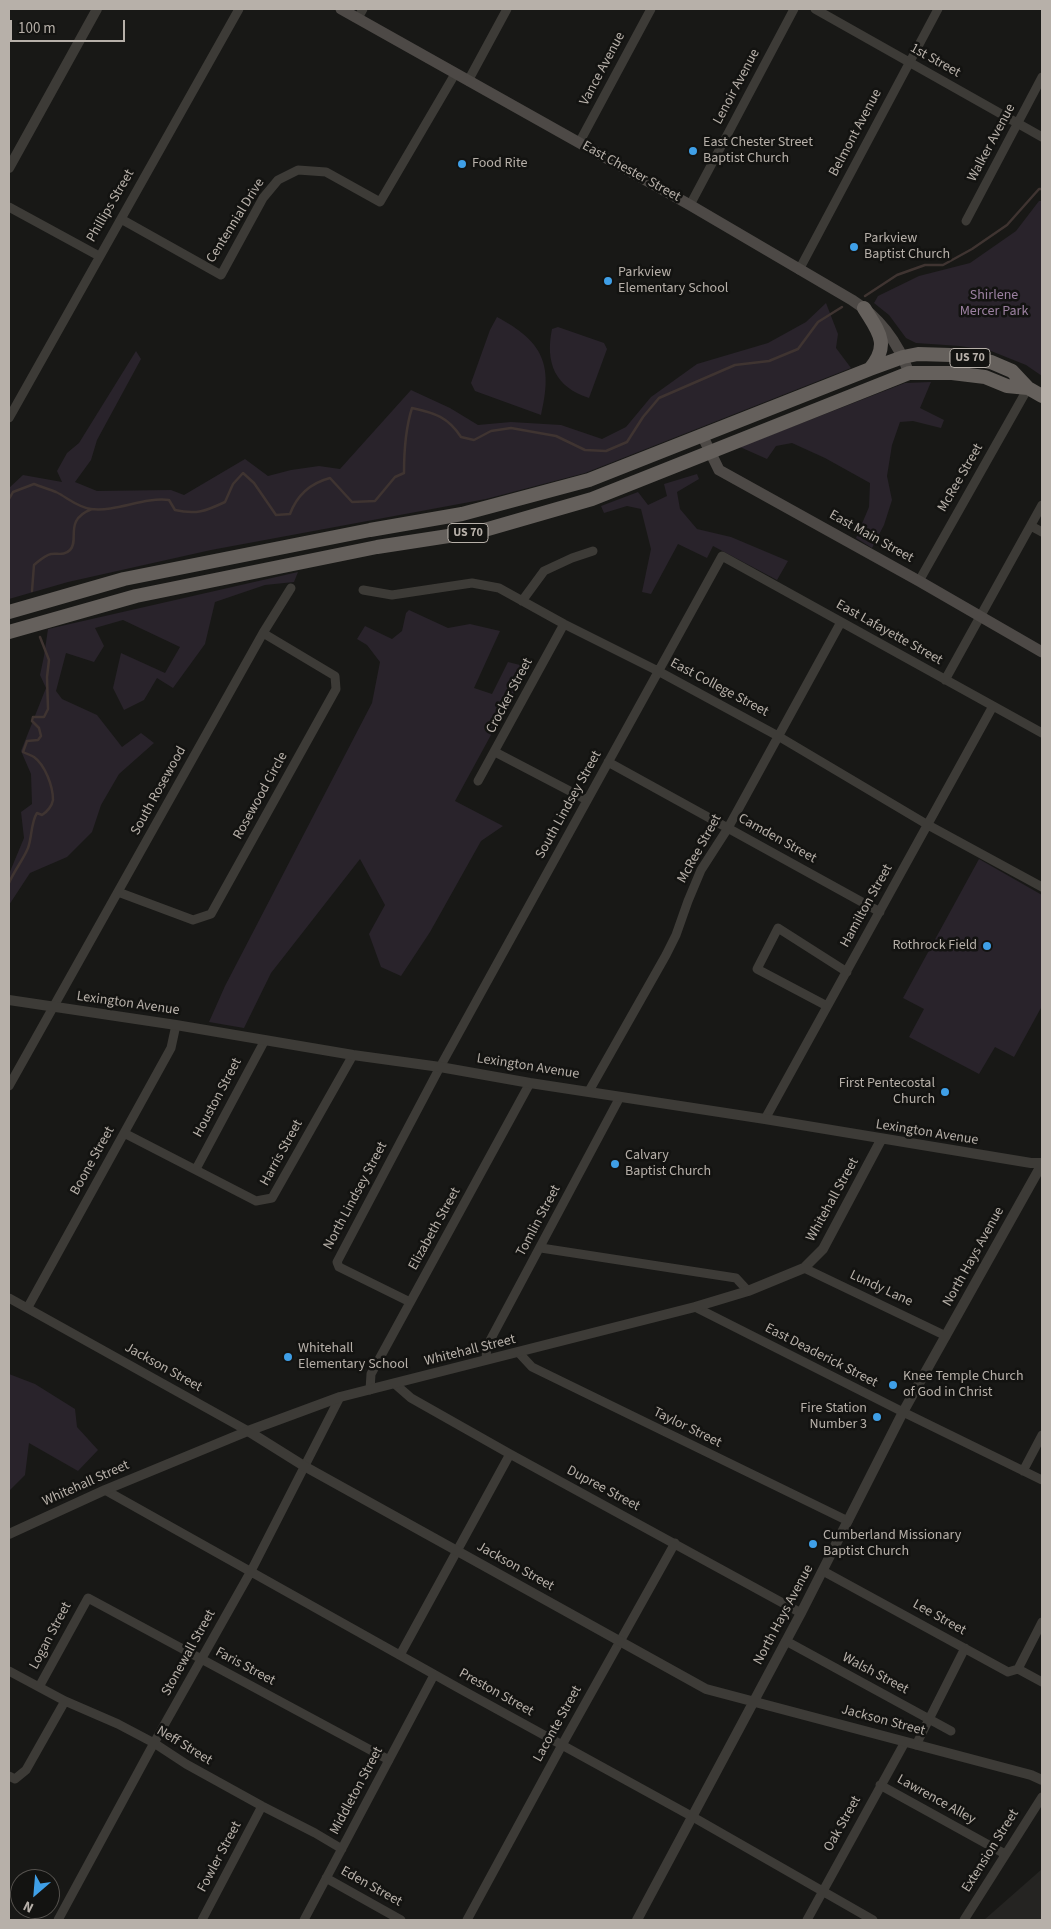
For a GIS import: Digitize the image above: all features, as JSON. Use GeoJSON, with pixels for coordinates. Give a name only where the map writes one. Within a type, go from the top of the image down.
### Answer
{"type":"FeatureCollection","features":[{"type":"Feature","properties":{"kind":"highway"},"geometry":{"type":"LineString","coordinates":[[864,308],[882,340],[881,351],[870,369]]}},
{"type":"Feature","properties":{"kind":"highway","name":"US 70"},"geometry":{"type":"LineString","coordinates":[[9,612],[124,578],[462,514],[589,480],[903,357],[918,354],[951,355],[991,362],[1012,371],[1028,388],[1042,396]]}},
{"type":"Feature","properties":{"kind":"highway","name":"US 70"},"geometry":{"type":"LineString","coordinates":[[9,632],[136,596],[377,547],[481,531],[592,499],[909,373],[952,373],[984,377],[1007,386],[1028,388]]}},
{"type":"Feature","properties":{"kind":"main road","name":"East Chester Street"},"geometry":{"type":"LineString","coordinates":[[341,9],[360,13],[455,74],[690,205],[864,308],[881,325],[897,346],[909,373]]}},
{"type":"Feature","properties":{"kind":"main road","name":"East Main Street"},"geometry":{"type":"LineString","coordinates":[[702,435],[719,470],[1042,652]]}},
{"type":"Feature","properties":{"kind":"street"},"geometry":{"type":"LineString","coordinates":[[9,168],[97,9]]}},
{"type":"Feature","properties":{"kind":"street","name":"Phillips Street"},"geometry":{"type":"LineString","coordinates":[[9,418],[238,9]]}},
{"type":"Feature","properties":{"kind":"street"},"geometry":{"type":"LineString","coordinates":[[468,81],[507,9]]}},
{"type":"Feature","properties":{"kind":"street","name":"Vance Avenue"},"geometry":{"type":"LineString","coordinates":[[579,143],[651,9]]}},
{"type":"Feature","properties":{"kind":"street","name":"Lenoir Avenue"},"geometry":{"type":"LineString","coordinates":[[690,205],[794,9]]}},
{"type":"Feature","properties":{"kind":"street","name":"1st Street"},"geometry":{"type":"LineString","coordinates":[[815,9],[1042,137]]}},
{"type":"Feature","properties":{"kind":"street","name":"Belmont Avenue"},"geometry":{"type":"LineString","coordinates":[[799,270],[938,9]]}},
{"type":"Feature","properties":{"kind":"street","name":"Centennial Drive"},"geometry":{"type":"LineString","coordinates":[[121,219],[221,275],[263,198],[278,180],[298,170],[326,172],[380,202],[455,74]]}},
{"type":"Feature","properties":{"kind":"street","name":"Walker Avenue"},"geometry":{"type":"LineString","coordinates":[[966,221],[1042,77]]}},
{"type":"Feature","properties":{"kind":"street"},"geometry":{"type":"LineString","coordinates":[[9,207],[99,256]]}},
{"type":"Feature","properties":{"kind":"street","name":"McRee Street"},"geometry":{"type":"LineString","coordinates":[[918,581],[1028,388]]}},
{"type":"Feature","properties":{"kind":"street"},"geometry":{"type":"LineString","coordinates":[[946,680],[1042,505]]}},
{"type":"Feature","properties":{"kind":"street"},"geometry":{"type":"LineString","coordinates":[[1031,526],[1042,532]]}},
{"type":"Feature","properties":{"kind":"street"},"geometry":{"type":"LineString","coordinates":[[522,601],[544,571],[593,551]]}},
{"type":"Feature","properties":{"kind":"street","name":"East Lafayette Street"},"geometry":{"type":"LineString","coordinates":[[722,556],[1042,733]]}},
{"type":"Feature","properties":{"kind":"street","name":"South Lindsey Street"},"geometry":{"type":"LineString","coordinates":[[440,1067],[722,556]]}},
{"type":"Feature","properties":{"kind":"street","name":"East College Street"},"geometry":{"type":"LineString","coordinates":[[363,590],[392,595],[472,583],[498,588],[778,736],[928,825],[1042,887]]}},
{"type":"Feature","properties":{"kind":"street","name":"South Rosewood"},"geometry":{"type":"LineString","coordinates":[[9,1086],[263,633],[291,588]]}},
{"type":"Feature","properties":{"kind":"street","name":"McRee Street"},"geometry":{"type":"LineString","coordinates":[[589,1091],[666,955],[676,935],[701,870],[728,828],[841,622]]}},
{"type":"Feature","properties":{"kind":"street","name":"Crocker Street"},"geometry":{"type":"LineString","coordinates":[[478,780],[564,624]]}},
{"type":"Feature","properties":{"kind":"street","name":"Rosewood Circle"},"geometry":{"type":"LineString","coordinates":[[118,892],[193,920],[211,914],[336,689],[335,676],[263,633]]}},
{"type":"Feature","properties":{"kind":"street","name":"Hamilton Street"},"geometry":{"type":"LineString","coordinates":[[765,1119],[993,706]]}},
{"type":"Feature","properties":{"kind":"street"},"geometry":{"type":"LineString","coordinates":[[495,752],[587,800]]}},
{"type":"Feature","properties":{"kind":"street","name":"Camden Street"},"geometry":{"type":"LineString","coordinates":[[608,762],[880,912]]}},
{"type":"Feature","properties":{"kind":"street"},"geometry":{"type":"LineString","coordinates":[[828,1006],[757,969],[778,928],[847,972]]}},
{"type":"Feature","properties":{"kind":"street","name":"Lexington Avenue"},"geometry":{"type":"LineString","coordinates":[[9,1000],[765,1119],[1031,1164],[1042,1164]]}},
{"type":"Feature","properties":{"kind":"street","name":"Boone Street"},"geometry":{"type":"LineString","coordinates":[[28,1307],[171,1048],[176,1025]]}},
{"type":"Feature","properties":{"kind":"street","name":"Houston Street"},"geometry":{"type":"LineString","coordinates":[[196,1169],[265,1040]]}},
{"type":"Feature","properties":{"kind":"street","name":"Harris Street"},"geometry":{"type":"LineString","coordinates":[[124,1133],[256,1201],[272,1198],[353,1055]]}},
{"type":"Feature","properties":{"kind":"street","name":"North Lindsey Street"},"geometry":{"type":"LineString","coordinates":[[410,1302],[339,1267],[337,1262],[440,1067]]}},
{"type":"Feature","properties":{"kind":"street","name":"Elizabeth Street"},"geometry":{"type":"LineString","coordinates":[[370,1390],[371,1374],[530,1083]]}},
{"type":"Feature","properties":{"kind":"street","name":"Tomlin Street"},"geometry":{"type":"LineString","coordinates":[[486,1359],[487,1346],[620,1097]]}},
{"type":"Feature","properties":{"kind":"street","name":"Whitehall Street"},"geometry":{"type":"LineString","coordinates":[[9,1534],[105,1490],[248,1431],[340,1397],[695,1307],[748,1291],[804,1268],[823,1249],[881,1140]]}},
{"type":"Feature","properties":{"kind":"street","name":"North Hays Avenue"},"geometry":{"type":"LineString","coordinates":[[637,1920],[823,1571],[903,1412],[1042,1164]]}},
{"type":"Feature","properties":{"kind":"street"},"geometry":{"type":"LineString","coordinates":[[540,1248],[736,1278],[748,1291]]}},
{"type":"Feature","properties":{"kind":"street","name":"Lundy Lane"},"geometry":{"type":"LineString","coordinates":[[804,1268],[946,1336]]}},
{"type":"Feature","properties":{"kind":"street","name":"Jackson Street"},"geometry":{"type":"LineString","coordinates":[[9,1298],[248,1431],[304,1466],[706,1689],[1031,1775],[1042,1780]]}},
{"type":"Feature","properties":{"kind":"street","name":"East Deaderick Street"},"geometry":{"type":"LineString","coordinates":[[695,1307],[1042,1480]]}},
{"type":"Feature","properties":{"kind":"street","name":"Taylor Street"},"geometry":{"type":"LineString","coordinates":[[519,1353],[532,1367],[848,1521]]}},
{"type":"Feature","properties":{"kind":"street","name":"Dupree Street"},"geometry":{"type":"LineString","coordinates":[[395,1384],[410,1398],[801,1613]]}},
{"type":"Feature","properties":{"kind":"street","name":"Stonewall Street"},"geometry":{"type":"LineString","coordinates":[[58,1920],[250,1571],[340,1397]]}},
{"type":"Feature","properties":{"kind":"street"},"geometry":{"type":"LineString","coordinates":[[1023,1471],[1042,1435]]}},
{"type":"Feature","properties":{"kind":"street"},"geometry":{"type":"LineString","coordinates":[[400,1655],[510,1454]]}},
{"type":"Feature","properties":{"kind":"street","name":"Preston Street"},"geometry":{"type":"LineString","coordinates":[[105,1490],[434,1675],[693,1817],[874,1920]]}},
{"type":"Feature","properties":{"kind":"street","name":"Laconte Street"},"geometry":{"type":"LineString","coordinates":[[467,1920],[675,1543]]}},
{"type":"Feature","properties":{"kind":"street","name":"Lee Street"},"geometry":{"type":"LineString","coordinates":[[823,1571],[1008,1672],[1018,1669],[1042,1682]]}},
{"type":"Feature","properties":{"kind":"street","name":"Faris Street"},"geometry":{"type":"LineString","coordinates":[[88,1598],[389,1760]]}},
{"type":"Feature","properties":{"kind":"street","name":"Logan Street"},"geometry":{"type":"LineString","coordinates":[[40,1687],[88,1598]]}},
{"type":"Feature","properties":{"kind":"street"},"geometry":{"type":"LineString","coordinates":[[1018,1669],[1042,1622]]}},
{"type":"Feature","properties":{"kind":"street","name":"Walsh Street"},"geometry":{"type":"LineString","coordinates":[[786,1641],[952,1731]]}},
{"type":"Feature","properties":{"kind":"street"},"geometry":{"type":"LineString","coordinates":[[916,1745],[965,1648]]}},
{"type":"Feature","properties":{"kind":"street","name":"Neff Street"},"geometry":{"type":"LineString","coordinates":[[9,1671],[65,1701],[118,1724],[186,1764],[342,1849]]}},
{"type":"Feature","properties":{"kind":"street","name":"Middleton Street"},"geometry":{"type":"LineString","coordinates":[[304,1920],[434,1675]]}},
{"type":"Feature","properties":{"kind":"street"},"geometry":{"type":"LineString","coordinates":[[9,1776],[15,1779],[26,1770],[65,1701]]}},
{"type":"Feature","properties":{"kind":"street","name":"Oak Street"},"geometry":{"type":"LineString","coordinates":[[807,1920],[905,1742]]}},
{"type":"Feature","properties":{"kind":"street","name":"Lawrence Alley"},"geometry":{"type":"LineString","coordinates":[[880,1785],[1005,1854]]}},
{"type":"Feature","properties":{"kind":"street","name":"Extension Street"},"geometry":{"type":"LineString","coordinates":[[964,1920],[1042,1797]]}},
{"type":"Feature","properties":{"kind":"street","name":"Fowler Street"},"geometry":{"type":"LineString","coordinates":[[202,1920],[262,1806]]}},
{"type":"Feature","properties":{"kind":"street","name":"Eden Street"},"geometry":{"type":"LineString","coordinates":[[326,1878],[401,1920]]}},
{"type":"Feature","properties":{"kind":"shaded area"},"geometry":{"type":"Polygon","coordinates":[[[1042,1869],[1042,1920],[984,1920],[1042,1869]]]}},
{"type":"Feature","properties":{"kind":"green space","name":"Shirlene Mercer Park"},"geometry":{"type":"Polygon","coordinates":[[[1039,201],[1042,201],[1042,376],[1026,365],[991,351],[960,346],[916,343],[906,338],[889,315],[874,303],[878,296],[919,276],[970,263],[1016,231],[1039,201]]]}},
{"type":"Feature","properties":{"kind":"green space"},"geometry":{"type":"Polygon","coordinates":[[[826,303],[838,334],[836,348],[851,368],[585,473],[486,499],[211,550],[68,582],[9,599],[9,488],[23,475],[62,482],[57,471],[67,453],[79,443],[136,351],[141,359],[97,440],[91,460],[75,482],[97,491],[171,490],[184,495],[245,459],[268,476],[319,466],[340,469],[411,390],[450,408],[478,425],[511,422],[561,425],[602,439],[626,427],[651,397],[697,364],[768,343],[806,322],[826,303]]]}},
{"type":"Feature","properties":{"kind":"green space"},"geometry":{"type":"Polygon","coordinates":[[[497,317],[513,326],[525,336],[535,346],[541,357],[545,369],[546,382],[541,415],[475,391],[471,383],[490,330],[497,317]]]}},
{"type":"Feature","properties":{"kind":"green space"},"geometry":{"type":"Polygon","coordinates":[[[558,327],[604,343],[607,349],[589,398],[568,387],[555,372],[550,353],[550,341],[552,329],[558,327]]]}},
{"type":"Feature","properties":{"kind":"green space"},"geometry":{"type":"Polygon","coordinates":[[[931,382],[920,408],[944,420],[941,428],[913,421],[900,422],[892,445],[887,476],[892,500],[884,525],[872,548],[856,538],[869,507],[870,483],[825,458],[792,443],[776,446],[767,459],[740,447],[905,383],[931,382]]]}},
{"type":"Feature","properties":{"kind":"green space"},"geometry":{"type":"Polygon","coordinates":[[[697,474],[699,479],[677,492],[680,509],[697,529],[731,537],[788,561],[777,580],[713,546],[707,558],[678,544],[651,594],[642,592],[651,549],[641,509],[627,506],[604,513],[601,506],[638,492],[648,505],[667,496],[664,484],[697,474]]]}},
{"type":"Feature","properties":{"kind":"green space"},"geometry":{"type":"Polygon","coordinates":[[[298,572],[294,582],[265,585],[215,602],[205,644],[173,688],[157,678],[144,700],[124,710],[113,688],[121,653],[165,673],[180,647],[123,620],[95,628],[104,646],[94,662],[66,653],[56,691],[62,699],[97,715],[122,747],[141,733],[154,743],[119,774],[101,805],[92,832],[67,857],[30,873],[9,905],[9,874],[24,838],[21,812],[32,804],[31,774],[21,751],[46,688],[40,675],[48,629],[298,572]]]}},
{"type":"Feature","properties":{"kind":"green space"},"geometry":{"type":"Polygon","coordinates":[[[409,610],[448,628],[470,624],[500,631],[474,688],[492,694],[508,662],[528,667],[455,801],[503,826],[481,841],[430,932],[401,976],[381,967],[369,934],[385,905],[360,859],[271,973],[244,1028],[209,1022],[225,986],[372,703],[380,662],[367,645],[357,639],[365,626],[392,639],[402,631],[406,613],[409,610]]]}},
{"type":"Feature","properties":{"kind":"green space","name":"Rothrock Field"},"geometry":{"type":"Polygon","coordinates":[[[979,859],[1042,895],[1042,1006],[1014,1057],[995,1047],[979,1074],[909,1037],[924,1009],[903,998],[979,859]]]}},
{"type":"Feature","properties":{"kind":"green space"},"geometry":{"type":"Polygon","coordinates":[[[9,1374],[35,1384],[75,1409],[77,1427],[98,1450],[78,1471],[29,1443],[25,1475],[9,1491],[9,1374]]]}},
{"type":"Feature","properties":{"kind":"waterway"},"geometry":{"type":"LineString","coordinates":[[865,296],[897,275],[925,265],[943,265],[972,249],[1007,225],[1039,189],[1042,189]]}},
{"type":"Feature","properties":{"kind":"waterway"},"geometry":{"type":"LineString","coordinates":[[9,499],[13,492],[34,484],[56,492],[77,504],[91,509],[169,500],[175,510],[195,512],[206,510],[225,502],[233,484],[243,473],[254,483],[276,515],[290,514],[297,501],[306,491],[317,483],[330,478],[352,502],[375,501],[395,477],[404,473],[405,441],[412,408],[428,412],[446,420],[461,437],[474,440],[491,431],[511,428],[556,436],[585,450],[606,451],[627,442],[643,417],[659,398],[735,365],[769,361],[798,349],[818,322],[842,307]]}},
{"type":"Feature","properties":{"kind":"waterway"},"geometry":{"type":"LineString","coordinates":[[32,591],[34,565],[49,555],[68,552],[73,546],[75,524],[83,514],[92,509]]}},
{"type":"Feature","properties":{"kind":"waterway"},"geometry":{"type":"LineString","coordinates":[[9,883],[28,848],[37,813],[42,815],[46,812],[53,800],[50,782],[42,765],[34,757],[23,752],[27,741],[38,740],[41,736],[39,728],[32,721],[33,717],[44,717],[48,709],[47,677],[49,660],[40,637]]}},
{"type":"Feature","properties":{"kind":"place","name":"East Chester Street Baptist Church"},"geometry":{"type":"Point","coordinates":[693,151]}},
{"type":"Feature","properties":{"kind":"place","name":"Food Rite"},"geometry":{"type":"Point","coordinates":[462,164]}},
{"type":"Feature","properties":{"kind":"place","name":"Parkview Baptist Church"},"geometry":{"type":"Point","coordinates":[854,247]}},
{"type":"Feature","properties":{"kind":"place","name":"Parkview Elementary School"},"geometry":{"type":"Point","coordinates":[608,281]}},
{"type":"Feature","properties":{"kind":"place","name":"Rothrock Field"},"geometry":{"type":"Point","coordinates":[987,946]}},
{"type":"Feature","properties":{"kind":"place","name":"First Pentecostal Church"},"geometry":{"type":"Point","coordinates":[945,1092]}},
{"type":"Feature","properties":{"kind":"place","name":"Calvary Baptist Church"},"geometry":{"type":"Point","coordinates":[615,1164]}},
{"type":"Feature","properties":{"kind":"place","name":"Whitehall Elementary School"},"geometry":{"type":"Point","coordinates":[288,1357]}},
{"type":"Feature","properties":{"kind":"place","name":"Knee Temple Church of God in Christ"},"geometry":{"type":"Point","coordinates":[893,1385]}},
{"type":"Feature","properties":{"kind":"place","name":"Fire Station Number 3"},"geometry":{"type":"Point","coordinates":[877,1417]}},
{"type":"Feature","properties":{"kind":"place","name":"Cumberland Missionary Baptist Church"},"geometry":{"type":"Point","coordinates":[813,1544]}}]}
